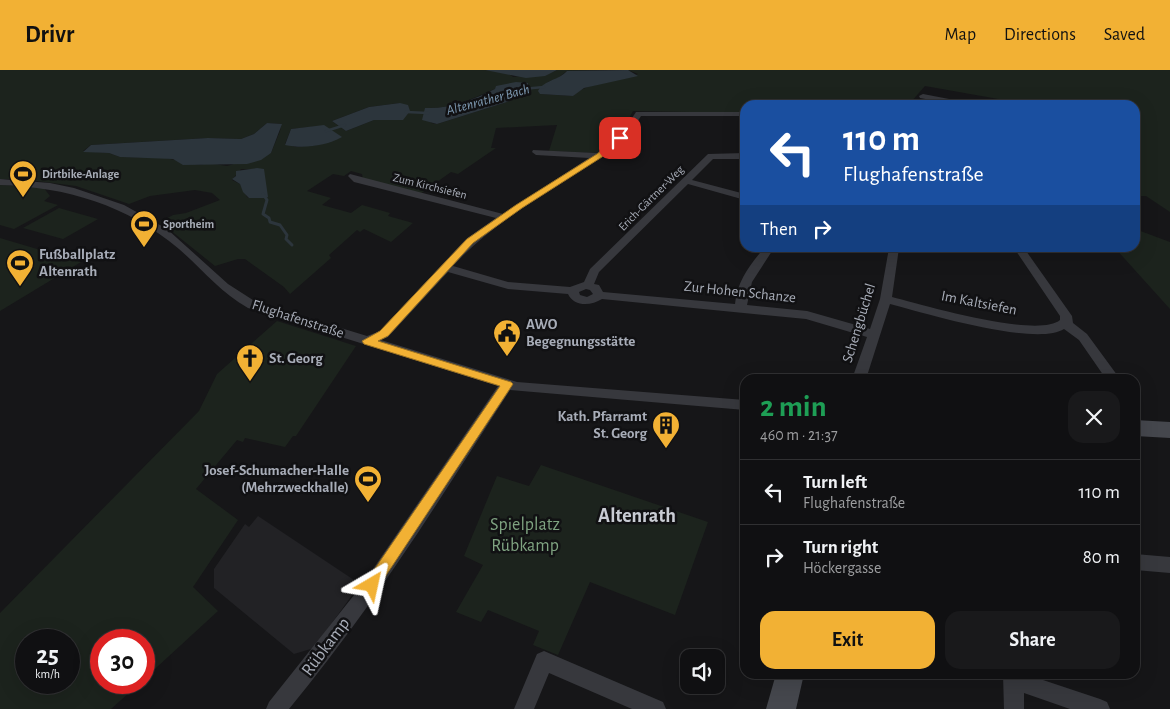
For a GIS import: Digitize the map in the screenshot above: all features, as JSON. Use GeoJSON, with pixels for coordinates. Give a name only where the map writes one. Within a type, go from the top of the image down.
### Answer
{"type":"FeatureCollection","features":[{"type":"Feature","properties":{"kind":"main road"},"geometry":{"type":"LineString","coordinates":[[1140,428],[1170,430]]}},
{"type":"Feature","properties":{"kind":"main road"},"geometry":{"type":"LineString","coordinates":[[781,709],[789,679]]}},
{"type":"Feature","properties":{"kind":"street"},"geometry":{"type":"LineString","coordinates":[[921,97],[939,100]]}},
{"type":"Feature","properties":{"kind":"street"},"geometry":{"type":"LineString","coordinates":[[368,341],[384,334],[470,241],[503,217],[599,156],[622,137],[627,136],[630,132],[628,130],[639,114],[740,114]]}},
{"type":"Feature","properties":{"kind":"street"},"geometry":{"type":"LineString","coordinates":[[536,152],[599,156]]}},
{"type":"Feature","properties":{"kind":"street","name":"Erich-Gärtner-Weg"},"geometry":{"type":"LineString","coordinates":[[588,285],[594,271],[715,155],[740,156]]}},
{"type":"Feature","properties":{"kind":"street","name":"Zum Kirchsiefen"},"geometry":{"type":"LineString","coordinates":[[353,176],[357,180],[503,217]]}},
{"type":"Feature","properties":{"kind":"street"},"geometry":{"type":"LineString","coordinates":[[686,181],[740,196]]}},
{"type":"Feature","properties":{"kind":"street","name":"Flughafenstraße"},"geometry":{"type":"LineString","coordinates":[[0,182],[29,182],[76,191],[133,211],[163,230],[226,290],[242,300],[295,319],[507,384],[581,393],[740,404]]}},
{"type":"Feature","properties":{"kind":"street"},"geometry":{"type":"LineString","coordinates":[[741,308],[745,280],[766,252]]}},
{"type":"Feature","properties":{"kind":"street","name":"Schengbüchel"},"geometry":{"type":"LineString","coordinates":[[862,374],[886,299],[893,252]]}},
{"type":"Feature","properties":{"kind":"street"},"geometry":{"type":"LineString","coordinates":[[1021,252],[1066,316],[1065,322],[1070,329],[1083,337],[1109,374]]}},
{"type":"Feature","properties":{"kind":"street","name":"Zur Hohen Schanze"},"geometry":{"type":"LineString","coordinates":[[446,268],[508,285],[573,291]]}},
{"type":"Feature","properties":{"kind":"street"},"geometry":{"type":"LineString","coordinates":[[588,285],[596,288],[599,295]]}},
{"type":"Feature","properties":{"kind":"street","name":"Zur Hohen Schanze"},"geometry":{"type":"LineString","coordinates":[[573,291],[578,286],[588,285]]}},
{"type":"Feature","properties":{"kind":"street","name":"Zur Hohen Schanze"},"geometry":{"type":"LineString","coordinates":[[573,291],[575,298],[581,301],[592,300],[599,295],[807,316],[875,335]]}},
{"type":"Feature","properties":{"kind":"street","name":"Im Kaltsiefen"},"geometry":{"type":"LineString","coordinates":[[886,299],[946,315],[999,325],[1052,329],[1058,328],[1065,322]]}},
{"type":"Feature","properties":{"kind":"street","name":"Rübkamp"},"geometry":{"type":"LineString","coordinates":[[276,709],[309,672],[383,570],[507,384]]}},
{"type":"Feature","properties":{"kind":"street"},"geometry":{"type":"LineString","coordinates":[[1140,562],[1170,564]]}},
{"type":"Feature","properties":{"kind":"street"},"geometry":{"type":"LineString","coordinates":[[524,709],[544,661],[656,709]]}},
{"type":"Feature","properties":{"kind":"street"},"geometry":{"type":"LineString","coordinates":[[1014,679],[1014,709]]}},
{"type":"Feature","properties":{"kind":"street"},"geometry":{"type":"LineString","coordinates":[[1019,679],[1100,709]]}},
{"type":"Feature","properties":{"kind":"shaded area"},"geometry":{"type":"Polygon","coordinates":[[[258,516],[360,584],[314,648],[294,654],[214,588],[214,569],[245,524],[249,527],[258,516]]]}},
{"type":"Feature","properties":{"kind":"green space"},"geometry":{"type":"Polygon","coordinates":[[[0,70],[485,70],[508,73],[513,77],[557,70],[608,70],[567,71],[558,78],[548,82],[540,94],[573,96],[585,88],[638,74],[628,70],[1170,70],[1170,212],[1146,196],[1140,196],[1140,100],[1004,100],[925,86],[913,100],[740,100],[740,113],[633,111],[621,133],[599,153],[549,151],[557,125],[496,128],[491,148],[496,148],[458,174],[451,172],[420,194],[363,179],[362,174],[351,171],[344,176],[333,174],[307,191],[331,198],[322,205],[351,213],[362,205],[390,213],[388,216],[413,223],[391,242],[364,229],[360,232],[357,230],[329,255],[331,258],[290,294],[284,287],[245,259],[238,259],[215,266],[160,222],[173,215],[186,213],[220,200],[212,193],[195,190],[150,196],[129,204],[76,186],[21,179],[0,179],[0,70]],[[495,89],[453,105],[425,108],[431,123],[437,124],[507,102],[495,89]],[[400,103],[369,107],[332,121],[346,131],[374,120],[403,120],[400,103]],[[267,123],[254,134],[241,139],[208,138],[91,145],[83,151],[109,153],[120,157],[165,158],[200,165],[208,163],[227,166],[271,153],[281,124],[267,123]],[[321,126],[291,129],[285,144],[296,147],[318,145],[321,126]],[[241,169],[232,180],[240,184],[249,198],[265,189],[264,174],[261,169],[241,169]]]}},
{"type":"Feature","properties":{"kind":"green space"},"geometry":{"type":"Polygon","coordinates":[[[0,185],[43,187],[50,196],[44,201],[58,205],[14,229],[0,225],[0,185]]]}},
{"type":"Feature","properties":{"kind":"green space"},"geometry":{"type":"Polygon","coordinates":[[[59,208],[98,219],[63,239],[23,228],[59,208]]]}},
{"type":"Feature","properties":{"kind":"green space"},"geometry":{"type":"Polygon","coordinates":[[[1140,231],[1170,242],[1170,309],[1119,252],[1140,252],[1140,231]]]}},
{"type":"Feature","properties":{"kind":"green space","name":"Fußballplatz Altenrath"},"geometry":{"type":"Polygon","coordinates":[[[0,238],[81,262],[0,311],[0,238]]]}},
{"type":"Feature","properties":{"kind":"green space"},"geometry":{"type":"Polygon","coordinates":[[[277,321],[356,346],[296,436],[293,436],[285,447],[245,438],[243,442],[237,440],[196,489],[238,520],[193,587],[218,611],[155,669],[155,629],[90,629],[90,694],[128,694],[111,709],[0,709],[0,613],[199,411],[217,374],[277,321]]]}},
{"type":"Feature","properties":{"kind":"green space","name":"Spielplatz Rübkamp"},"geometry":{"type":"Polygon","coordinates":[[[541,465],[708,522],[675,615],[590,582],[558,655],[533,645],[539,631],[488,610],[481,622],[456,612],[483,565],[464,556],[497,476],[529,486],[541,465]]]}},
{"type":"Feature","properties":{"kind":"water"},"geometry":{"type":"Polygon","coordinates":[[[485,70],[557,70],[545,76],[526,78],[485,70]]]}},
{"type":"Feature","properties":{"kind":"water"},"geometry":{"type":"Polygon","coordinates":[[[628,70],[638,76],[584,88],[573,96],[540,94],[538,91],[544,84],[567,71],[628,70]]]}},
{"type":"Feature","properties":{"kind":"water"},"geometry":{"type":"Polygon","coordinates":[[[516,82],[528,83],[528,91],[507,102],[437,124],[422,120],[425,108],[444,107],[461,103],[495,89],[496,86],[516,82]]]}},
{"type":"Feature","properties":{"kind":"water"},"geometry":{"type":"Polygon","coordinates":[[[400,103],[408,105],[410,111],[403,120],[374,120],[346,131],[332,121],[369,107],[400,103]]]}},
{"type":"Feature","properties":{"kind":"water"},"geometry":{"type":"Polygon","coordinates":[[[267,123],[282,124],[271,153],[261,160],[247,164],[183,165],[173,159],[120,157],[109,153],[83,152],[91,145],[208,138],[241,139],[254,134],[267,123]]]}},
{"type":"Feature","properties":{"kind":"water"},"geometry":{"type":"Polygon","coordinates":[[[324,125],[342,137],[329,143],[314,146],[299,147],[285,145],[291,129],[324,125]]]}},
{"type":"Feature","properties":{"kind":"water"},"geometry":{"type":"Polygon","coordinates":[[[264,169],[268,197],[266,198],[249,198],[243,192],[240,184],[232,179],[236,176],[236,171],[264,169]]]}},
{"type":"Feature","properties":{"kind":"waterway","name":"Altenrather Bach"},"geometry":{"type":"LineString","coordinates":[[522,89],[544,87]]}},
{"type":"Feature","properties":{"kind":"waterway","name":"Altenrather Bach"},"geometry":{"type":"LineString","coordinates":[[406,112],[428,113]]}},
{"type":"Feature","properties":{"kind":"waterway","name":"Altenrather Bach"},"geometry":{"type":"LineString","coordinates":[[326,131],[345,125]]}},
{"type":"Feature","properties":{"kind":"waterway","name":"Altenrather Bach"},"geometry":{"type":"LineString","coordinates":[[263,194],[267,200],[263,214],[269,218],[270,222],[280,225],[287,235],[286,239],[292,245]]}},
{"type":"Feature","properties":{"kind":"place","name":"Dirtbike-Anlage"},"geometry":{"type":"Point","coordinates":[23,198]}},
{"type":"Feature","properties":{"kind":"place","name":"Sportheim"},"geometry":{"type":"Point","coordinates":[144,248]}},
{"type":"Feature","properties":{"kind":"place","name":"Fußballplatz Altenrath"},"geometry":{"type":"Point","coordinates":[20,287]}},
{"type":"Feature","properties":{"kind":"place","name":"AWO Begegnungsstätte"},"geometry":{"type":"Point","coordinates":[507,357]}},
{"type":"Feature","properties":{"kind":"place","name":"St. Georg"},"geometry":{"type":"Point","coordinates":[250,382]}},
{"type":"Feature","properties":{"kind":"place","name":"Kath. Pfarramt St. Georg"},"geometry":{"type":"Point","coordinates":[666,449]}},
{"type":"Feature","properties":{"kind":"place","name":"Josef-Schumacher-Halle (Mehrzweckhalle)"},"geometry":{"type":"Point","coordinates":[368,503]}},
{"type":"Feature","properties":{"kind":"district","name":"Altenrath"},"geometry":{"type":"Point","coordinates":[637,516]}},
{"type":"Feature","properties":{"kind":"route"},"geometry":{"type":"LineString","coordinates":[[372,585],[507,384],[368,341],[384,334],[408,310],[459,252],[486,228],[599,156],[620,138]]}}]}
